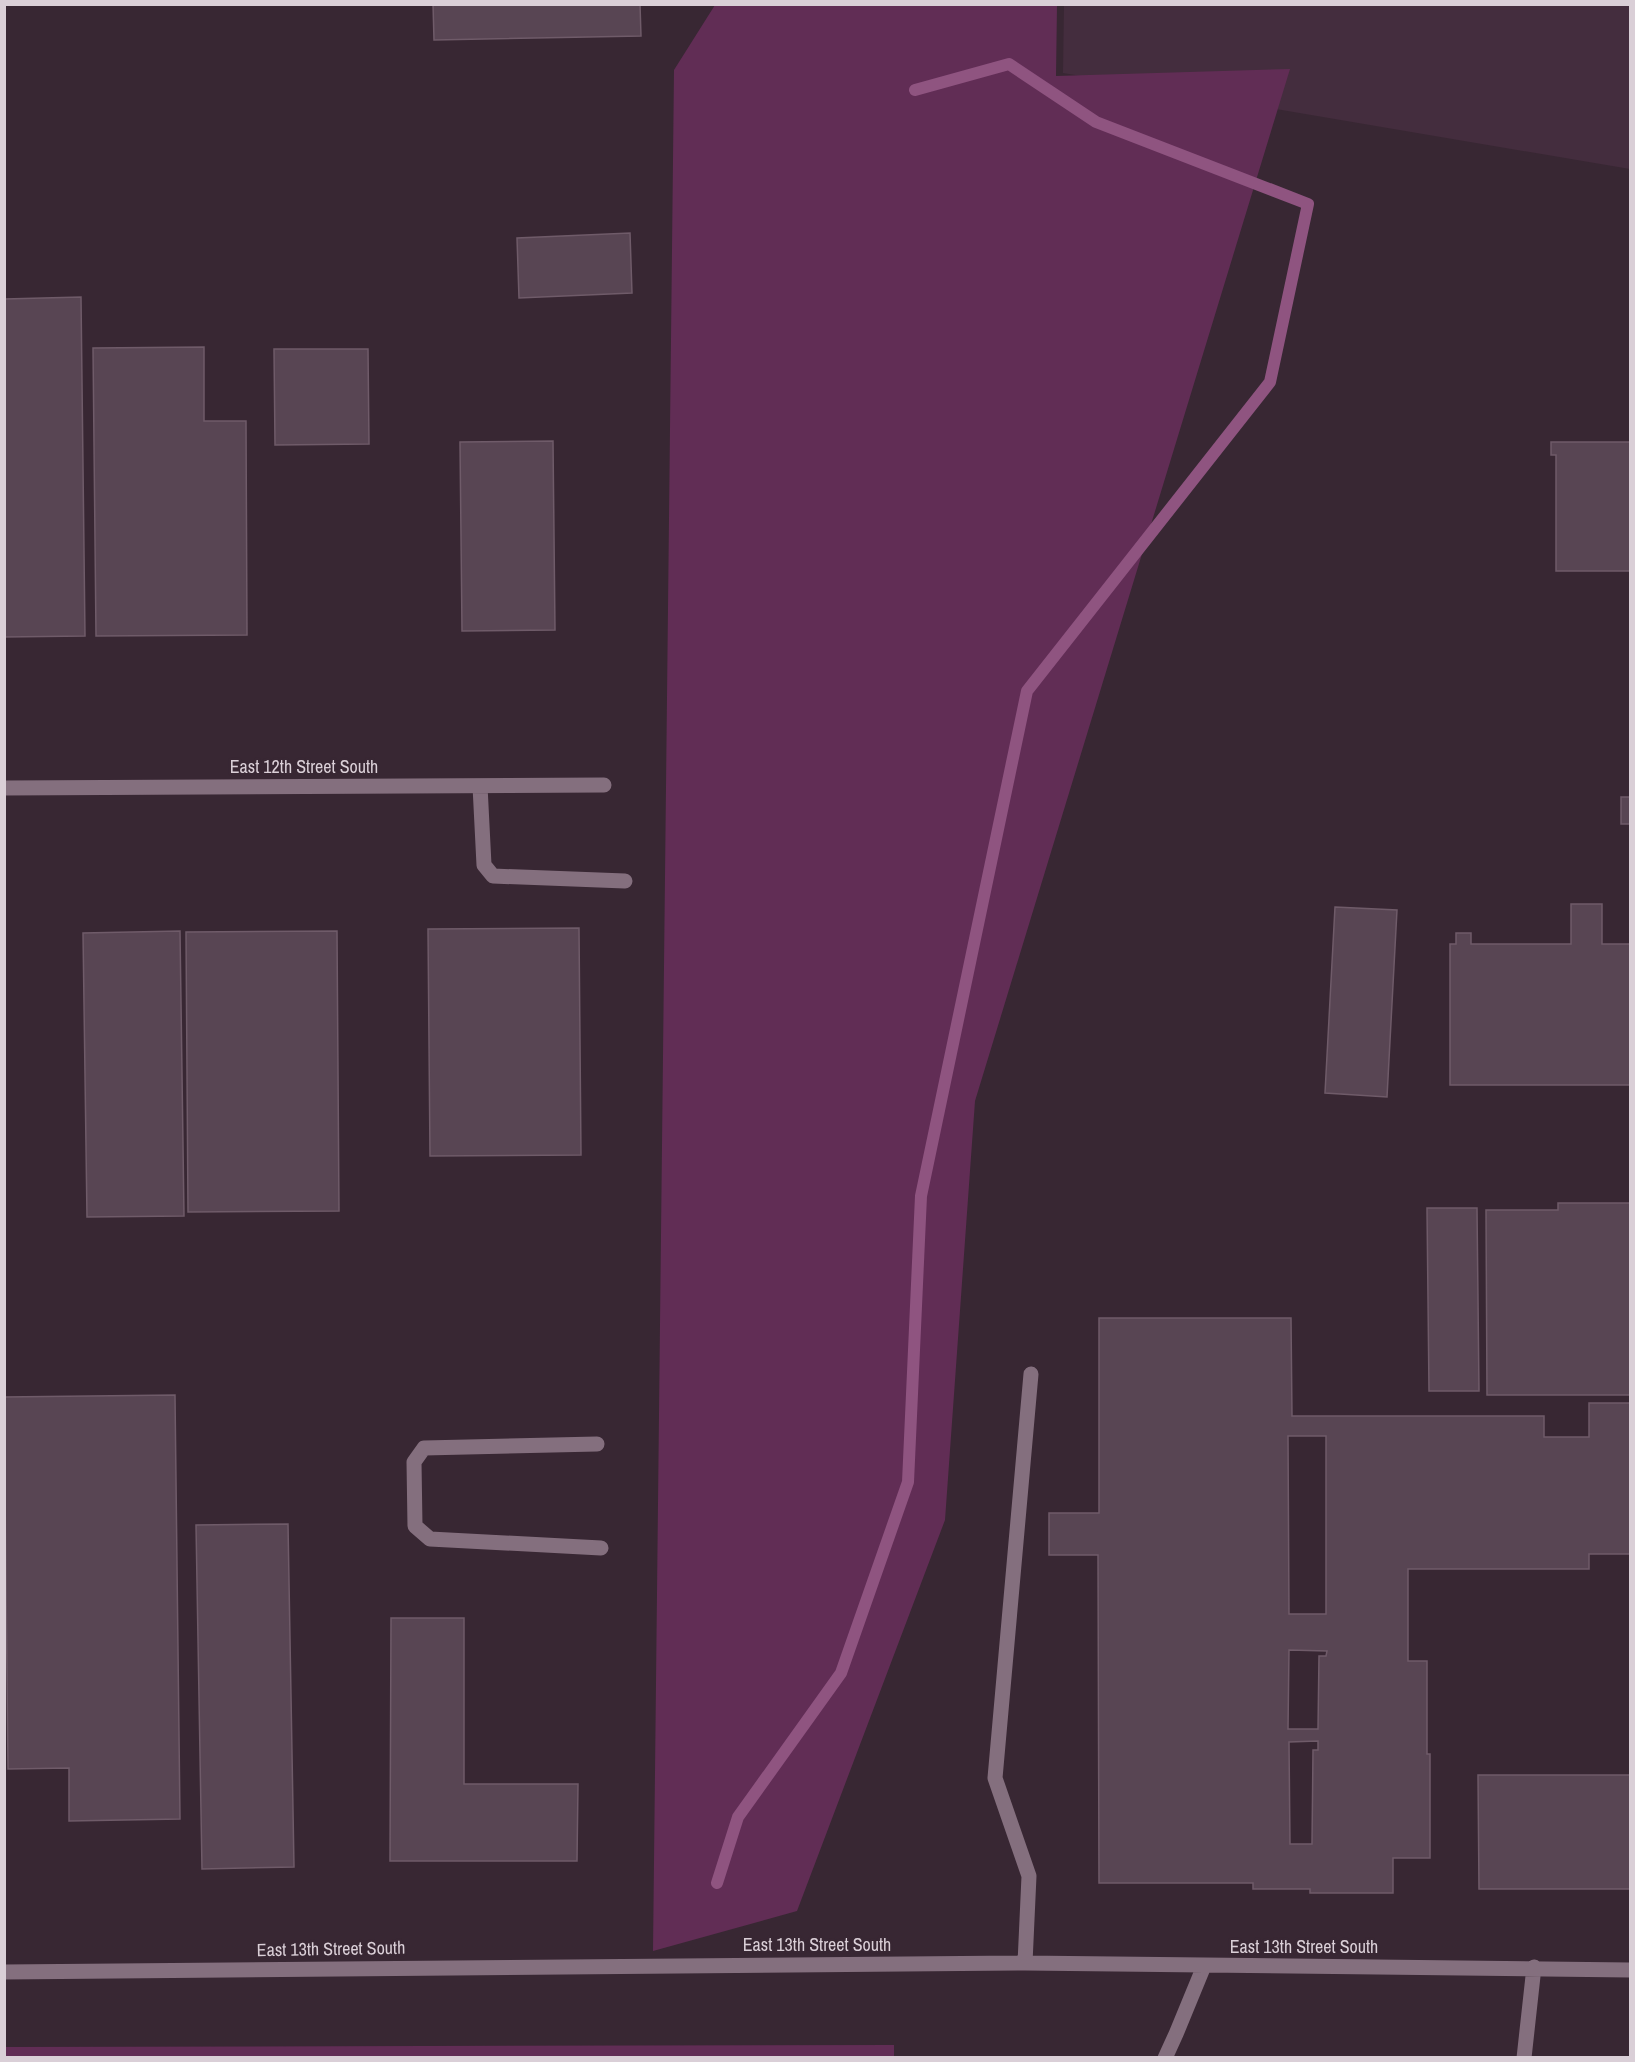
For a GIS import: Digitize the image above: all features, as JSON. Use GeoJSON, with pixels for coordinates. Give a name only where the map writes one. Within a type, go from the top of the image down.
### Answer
{"type":"FeatureCollection","features":[{"type":"Feature","properties":{"kind":"street","name":"East 12th Street South"},"geometry":{"type":"LineString","coordinates":[[4,788],[604,785]]}},
{"type":"Feature","properties":{"kind":"street"},"geometry":{"type":"LineString","coordinates":[[480,786],[484,865],[494,876],[625,880]]}},
{"type":"Feature","properties":{"kind":"street"},"geometry":{"type":"LineString","coordinates":[[1025,1963],[1029,1876],[995,1778],[1031,1374]]}},
{"type":"Feature","properties":{"kind":"street"},"geometry":{"type":"LineString","coordinates":[[597,1444],[424,1448],[414,1462],[416,1526],[430,1539],[601,1548]]}},
{"type":"Feature","properties":{"kind":"street","name":"East 13th Street South"},"geometry":{"type":"LineString","coordinates":[[4,1972],[1025,1963],[1534,1967],[1630,1970]]}},
{"type":"Feature","properties":{"kind":"street"},"geometry":{"type":"LineString","coordinates":[[1165,2058],[1204,1966]]}},
{"type":"Feature","properties":{"kind":"street"},"geometry":{"type":"LineString","coordinates":[[1524,2058],[1534,1967]]}},
{"type":"Feature","properties":{"kind":"shaded area"},"geometry":{"type":"Polygon","coordinates":[[[715,5],[1057,5],[1056,76],[1290,69],[975,1101],[945,1520],[797,1911],[653,1951],[674,70],[715,5]]]}},
{"type":"Feature","properties":{"kind":"shaded area"},"geometry":{"type":"Polygon","coordinates":[[[1064,5],[1630,5],[1630,169],[1063,73],[1064,5]]]}},
{"type":"Feature","properties":{"kind":"shaded area"},"geometry":{"type":"Polygon","coordinates":[[[894,2045],[894,2058],[4,2057],[5,2047],[894,2045]]]}},
{"type":"Feature","properties":{"kind":"building"},"geometry":{"type":"Polygon","coordinates":[[[433,4],[640,4],[641,36],[434,40],[433,4]]]}},
{"type":"Feature","properties":{"kind":"building"},"geometry":{"type":"Polygon","coordinates":[[[630,233],[632,293],[519,298],[517,238],[630,233]]]}},
{"type":"Feature","properties":{"kind":"building"},"geometry":{"type":"Polygon","coordinates":[[[81,297],[85,636],[4,637],[5,299],[81,297]]]}},
{"type":"Feature","properties":{"kind":"building"},"geometry":{"type":"Polygon","coordinates":[[[204,347],[204,421],[246,421],[247,635],[96,636],[93,348],[204,347]]]}},
{"type":"Feature","properties":{"kind":"building"},"geometry":{"type":"Polygon","coordinates":[[[274,349],[368,349],[369,444],[275,445],[274,349]]]}},
{"type":"Feature","properties":{"kind":"building"},"geometry":{"type":"Polygon","coordinates":[[[553,441],[555,630],[462,631],[460,442],[553,441]]]}},
{"type":"Feature","properties":{"kind":"building"},"geometry":{"type":"Polygon","coordinates":[[[1551,442],[1630,442],[1630,571],[1556,571],[1556,455],[1551,455],[1551,442]]]}},
{"type":"Feature","properties":{"kind":"building"},"geometry":{"type":"Polygon","coordinates":[[[1621,797],[1630,797],[1630,824],[1621,824],[1621,797]]]}},
{"type":"Feature","properties":{"kind":"building"},"geometry":{"type":"Polygon","coordinates":[[[1571,904],[1602,904],[1602,944],[1630,944],[1630,1085],[1450,1085],[1450,944],[1456,944],[1456,933],[1471,933],[1471,944],[1571,944],[1571,904]]]}},
{"type":"Feature","properties":{"kind":"building"},"geometry":{"type":"Polygon","coordinates":[[[1335,907],[1397,910],[1387,1097],[1325,1093],[1335,907]]]}},
{"type":"Feature","properties":{"kind":"building"},"geometry":{"type":"Polygon","coordinates":[[[579,928],[581,1155],[430,1156],[428,929],[579,928]]]}},
{"type":"Feature","properties":{"kind":"building"},"geometry":{"type":"Polygon","coordinates":[[[180,931],[184,1216],[87,1217],[83,933],[180,931]]]}},
{"type":"Feature","properties":{"kind":"building"},"geometry":{"type":"Polygon","coordinates":[[[337,931],[339,1211],[188,1212],[186,932],[337,931]]]}},
{"type":"Feature","properties":{"kind":"building"},"geometry":{"type":"Polygon","coordinates":[[[1558,1203],[1630,1203],[1630,1395],[1487,1395],[1486,1210],[1558,1210],[1558,1203]]]}},
{"type":"Feature","properties":{"kind":"building"},"geometry":{"type":"Polygon","coordinates":[[[1427,1208],[1477,1208],[1479,1391],[1429,1391],[1427,1208]]]}},
{"type":"Feature","properties":{"kind":"building"},"geometry":{"type":"Polygon","coordinates":[[[1099,1318],[1291,1318],[1292,1416],[1544,1416],[1544,1437],[1589,1437],[1589,1403],[1630,1403],[1630,1554],[1589,1554],[1589,1569],[1408,1569],[1408,1661],[1427,1661],[1430,1858],[1393,1858],[1393,1893],[1310,1893],[1310,1889],[1253,1889],[1253,1883],[1099,1883],[1098,1555],[1049,1555],[1049,1513],[1099,1513],[1099,1318]],[[1288,1436],[1289,1614],[1326,1614],[1326,1436],[1288,1436]],[[1289,1650],[1288,1729],[1318,1729],[1319,1656],[1326,1656],[1327,1651],[1289,1650]],[[1318,1741],[1289,1742],[1290,1844],[1312,1844],[1313,1750],[1318,1750],[1318,1741]]]}},
{"type":"Feature","properties":{"kind":"building"},"geometry":{"type":"Polygon","coordinates":[[[175,1395],[180,1819],[69,1821],[69,1768],[8,1769],[4,1397],[175,1395]]]}},
{"type":"Feature","properties":{"kind":"building"},"geometry":{"type":"Polygon","coordinates":[[[288,1524],[294,1867],[202,1869],[196,1525],[288,1524]]]}},
{"type":"Feature","properties":{"kind":"building"},"geometry":{"type":"Polygon","coordinates":[[[391,1618],[464,1618],[464,1784],[578,1784],[577,1861],[390,1861],[391,1618]]]}},
{"type":"Feature","properties":{"kind":"building"},"geometry":{"type":"Polygon","coordinates":[[[1478,1775],[1630,1775],[1630,1889],[1479,1889],[1478,1775]]]}},
{"type":"Feature","properties":{"kind":"waterway"},"geometry":{"type":"LineString","coordinates":[[717,1883],[738,1817],[841,1673],[908,1482],[921,1196],[1027,691],[1270,382],[1308,204],[1096,122],[1009,64],[915,90]]}}]}
